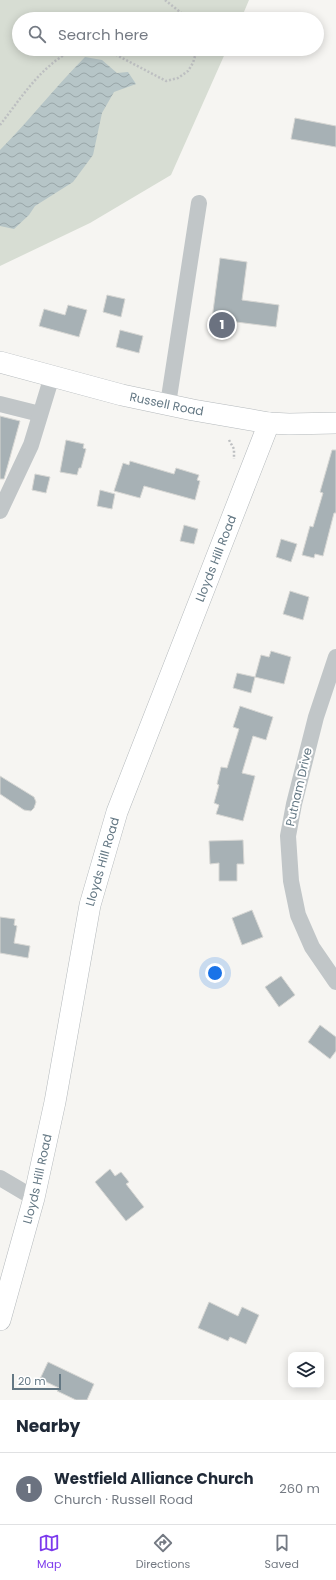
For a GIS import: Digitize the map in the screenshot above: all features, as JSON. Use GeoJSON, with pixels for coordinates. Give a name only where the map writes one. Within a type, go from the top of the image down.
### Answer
{"type":"FeatureCollection","features":[{"type":"Feature","properties":{"kind":"main road","name":"Russell Road"},"geometry":{"type":"LineString","coordinates":[[0,362],[122,395],[269,423],[336,423]]}},
{"type":"Feature","properties":{"kind":"main road","name":"Lloyds Hill Road"},"geometry":{"type":"LineString","coordinates":[[0,1320],[34,1198],[55,1102],[90,905],[106,845],[117,812],[269,423]]}},
{"type":"Feature","properties":{"kind":"street"},"geometry":{"type":"LineString","coordinates":[[168,404],[199,203]]}},
{"type":"Feature","properties":{"kind":"street"},"geometry":{"type":"LineString","coordinates":[[0,511],[31,445],[52,376]]}},
{"type":"Feature","properties":{"kind":"street"},"geometry":{"type":"LineString","coordinates":[[0,404],[40,414]]}},
{"type":"Feature","properties":{"kind":"street","name":"Putnam Drive"},"geometry":{"type":"LineString","coordinates":[[336,657],[316,717],[294,804],[288,836],[291,881],[298,915],[312,947],[336,982]]}},
{"type":"Feature","properties":{"kind":"street"},"geometry":{"type":"LineString","coordinates":[[0,1178],[34,1198]]}},
{"type":"Feature","properties":{"kind":"path"},"geometry":{"type":"LineString","coordinates":[[165,0],[180,12]]}},
{"type":"Feature","properties":{"kind":"path"},"geometry":{"type":"LineString","coordinates":[[0,125],[36,78],[63,56]]}},
{"type":"Feature","properties":{"kind":"path"},"geometry":{"type":"LineString","coordinates":[[119,56],[166,80],[178,78],[188,71],[195,56]]}},
{"type":"Feature","properties":{"kind":"shaded area"},"geometry":{"type":"Polygon","coordinates":[[[0,0],[249,0],[244,12],[12,12],[12,56],[224,56],[171,175],[90,223],[0,266],[0,0]]]}},
{"type":"Feature","properties":{"kind":"water"},"geometry":{"type":"Polygon","coordinates":[[[85,57],[102,60],[117,73],[128,72],[136,84],[114,92],[102,113],[93,155],[73,182],[35,206],[29,215],[14,229],[0,226],[0,150],[85,57]]]}},
{"type":"Feature","properties":{"kind":"building"},"geometry":{"type":"Polygon","coordinates":[[[295,118],[336,126],[336,147],[291,139],[295,118]]]}},
{"type":"Feature","properties":{"kind":"building"},"geometry":{"type":"Polygon","coordinates":[[[220,258],[247,262],[242,300],[279,305],[276,327],[212,319],[220,258]]]}},
{"type":"Feature","properties":{"kind":"building"},"geometry":{"type":"Polygon","coordinates":[[[107,295],[125,299],[121,317],[103,312],[107,295]]]}},
{"type":"Feature","properties":{"kind":"building"},"geometry":{"type":"Polygon","coordinates":[[[68,305],[87,310],[79,337],[39,326],[44,309],[65,315],[68,305]]]}},
{"type":"Feature","properties":{"kind":"building"},"geometry":{"type":"Polygon","coordinates":[[[120,330],[143,336],[139,353],[116,347],[120,330]]]}},
{"type":"Feature","properties":{"kind":"building"},"geometry":{"type":"Polygon","coordinates":[[[0,416],[20,421],[4,479],[0,479],[0,416]]]}},
{"type":"Feature","properties":{"kind":"building"},"geometry":{"type":"Polygon","coordinates":[[[66,440],[84,444],[83,448],[86,449],[81,468],[79,468],[77,475],[60,472],[66,440]]]}},
{"type":"Feature","properties":{"kind":"building"},"geometry":{"type":"Polygon","coordinates":[[[332,450],[336,450],[336,513],[334,513],[323,556],[315,554],[314,558],[302,555],[310,526],[313,527],[323,493],[320,492],[332,450]]]}},
{"type":"Feature","properties":{"kind":"building"},"geometry":{"type":"Polygon","coordinates":[[[130,461],[174,474],[176,468],[199,475],[197,480],[200,481],[195,500],[144,486],[140,498],[114,491],[123,463],[129,465],[130,461]]]}},
{"type":"Feature","properties":{"kind":"building"},"geometry":{"type":"Polygon","coordinates":[[[35,474],[50,477],[46,493],[32,490],[35,474]]]}},
{"type":"Feature","properties":{"kind":"building"},"geometry":{"type":"Polygon","coordinates":[[[100,490],[115,494],[112,509],[97,506],[100,490]]]}},
{"type":"Feature","properties":{"kind":"building"},"geometry":{"type":"Polygon","coordinates":[[[184,525],[198,529],[194,544],[180,541],[184,525]]]}},
{"type":"Feature","properties":{"kind":"building"},"geometry":{"type":"Polygon","coordinates":[[[281,539],[297,544],[291,562],[276,557],[281,539]]]}},
{"type":"Feature","properties":{"kind":"building"},"geometry":{"type":"Polygon","coordinates":[[[290,591],[309,597],[303,620],[283,614],[290,591]]]}},
{"type":"Feature","properties":{"kind":"building"},"geometry":{"type":"Polygon","coordinates":[[[271,651],[291,657],[284,684],[255,677],[261,655],[269,657],[271,651]]]}},
{"type":"Feature","properties":{"kind":"building"},"geometry":{"type":"Polygon","coordinates":[[[237,673],[255,677],[251,693],[233,688],[237,673]]]}},
{"type":"Feature","properties":{"kind":"building"},"geometry":{"type":"Polygon","coordinates":[[[240,706],[273,717],[266,740],[253,736],[242,773],[255,776],[243,821],[216,814],[219,805],[214,803],[219,785],[217,784],[221,767],[227,768],[239,729],[233,727],[240,706]]]}},
{"type":"Feature","properties":{"kind":"building"},"geometry":{"type":"Polygon","coordinates":[[[0,776],[34,797],[36,802],[31,811],[24,810],[0,794],[0,776]]]}},
{"type":"Feature","properties":{"kind":"building"},"geometry":{"type":"Polygon","coordinates":[[[243,840],[244,864],[237,864],[237,881],[219,881],[219,863],[210,864],[209,841],[243,840]]]}},
{"type":"Feature","properties":{"kind":"building"},"geometry":{"type":"Polygon","coordinates":[[[252,910],[263,937],[242,945],[232,918],[252,910]]]}},
{"type":"Feature","properties":{"kind":"building"},"geometry":{"type":"Polygon","coordinates":[[[0,917],[15,919],[14,925],[17,926],[14,943],[30,946],[28,958],[0,953],[0,917]]]}},
{"type":"Feature","properties":{"kind":"building"},"geometry":{"type":"Polygon","coordinates":[[[281,976],[295,995],[279,1007],[265,987],[281,976]]]}},
{"type":"Feature","properties":{"kind":"building"},"geometry":{"type":"Polygon","coordinates":[[[320,1025],[336,1037],[336,1051],[330,1059],[308,1042],[320,1025]]]}},
{"type":"Feature","properties":{"kind":"building"},"geometry":{"type":"Polygon","coordinates":[[[110,1169],[115,1176],[121,1172],[129,1182],[126,1184],[144,1207],[126,1221],[95,1182],[110,1169]]]}},
{"type":"Feature","properties":{"kind":"building"},"geometry":{"type":"Polygon","coordinates":[[[209,1302],[238,1316],[242,1307],[259,1315],[246,1344],[230,1337],[228,1341],[198,1328],[209,1302]]]}},
{"type":"Feature","properties":{"kind":"building"},"geometry":{"type":"Polygon","coordinates":[[[48,1362],[94,1384],[87,1400],[76,1400],[57,1391],[59,1388],[40,1379],[48,1362]]]}},
{"type":"Feature","properties":{"kind":"place","name":"Westfield Alliance Church"},"geometry":{"type":"Point","coordinates":[222,325]}}]}
